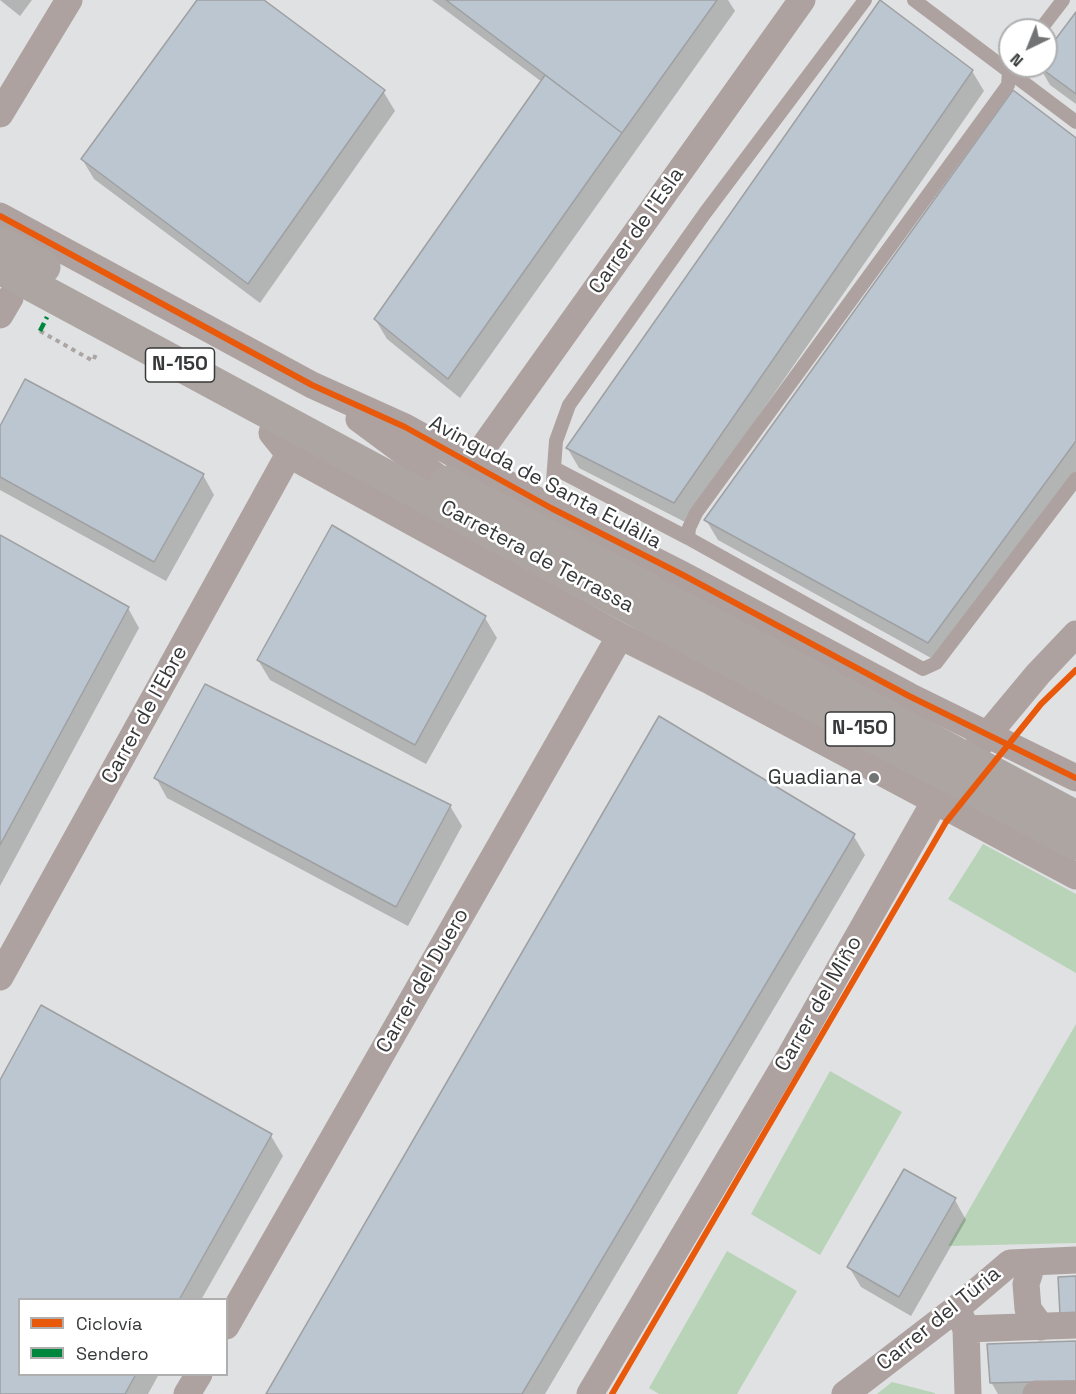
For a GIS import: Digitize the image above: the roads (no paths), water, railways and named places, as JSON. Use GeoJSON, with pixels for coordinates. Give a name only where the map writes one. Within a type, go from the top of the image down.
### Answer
{"type":"FeatureCollection","features":[{"type":"Feature","properties":{"kind":"main road","name":"Carretera de Terrassa"},"geometry":{"type":"LineString","coordinates":[[0,243],[440,479],[704,633]]}},
{"type":"Feature","properties":{"kind":"main road","name":"Carretera de Terrassa"},"geometry":{"type":"LineString","coordinates":[[2,293],[360,462],[704,633],[1029,806],[1076,844]]}},
{"type":"Feature","properties":{"kind":"main road"},"geometry":{"type":"LineString","coordinates":[[2,293],[280,443],[360,462]]}},
{"type":"Feature","properties":{"kind":"main road","name":"Carretera de Terrassa"},"geometry":{"type":"LineString","coordinates":[[1029,806],[1076,817]]}},
{"type":"Feature","properties":{"kind":"street"},"geometry":{"type":"LineString","coordinates":[[0,114],[69,0]]}},
{"type":"Feature","properties":{"kind":"street","name":"Carrer de l'Esla"},"geometry":{"type":"LineString","coordinates":[[472,463],[802,0]]}},
{"type":"Feature","properties":{"kind":"street","name":"Avinguda de Santa Eulàlia"},"geometry":{"type":"LineString","coordinates":[[0,216],[312,385],[405,427],[551,508],[683,575],[909,696],[1076,778]]}},
{"type":"Feature","properties":{"kind":"street","name":"Carretera de Terrassa"},"geometry":{"type":"LineString","coordinates":[[312,385],[440,479]]}},
{"type":"Feature","properties":{"kind":"street"},"geometry":{"type":"LineString","coordinates":[[280,443],[620,636],[712,682],[1076,876]]}},
{"type":"Feature","properties":{"kind":"street","name":"Carrer de l'Ebre"},"geometry":{"type":"LineString","coordinates":[[0,976],[280,443]]}},
{"type":"Feature","properties":{"kind":"street","name":"Carrer del Miño"},"geometry":{"type":"LineString","coordinates":[[590,1394],[789,1058],[935,801],[987,733],[1076,634]]}},
{"type":"Feature","properties":{"kind":"street","name":"Carrer del Duero"},"geometry":{"type":"LineString","coordinates":[[228,1322],[620,636]]}},
{"type":"Feature","properties":{"kind":"street"},"geometry":{"type":"LineString","coordinates":[[1041,1327],[1028,1309],[1022,1262],[1076,1260]]}},
{"type":"Feature","properties":{"kind":"street","name":"Carrer del Túria"},"geometry":{"type":"LineString","coordinates":[[845,1394],[961,1318],[1022,1262]]}},
{"type":"Feature","properties":{"kind":"street"},"geometry":{"type":"LineString","coordinates":[[968,1394],[961,1318],[1041,1327],[1076,1325]]}},
{"type":"Feature","properties":{"kind":"street"},"geometry":{"type":"LineString","coordinates":[[188,1394],[198,1376]]}},
{"type":"Feature","properties":{"kind":"street"},"geometry":{"type":"LineString","coordinates":[[1036,1394],[1076,1394]]}},
{"type":"Feature","properties":{"kind":"lane"},"geometry":{"type":"LineString","coordinates":[[551,508],[556,441],[569,405],[705,213],[865,0]]}},
{"type":"Feature","properties":{"kind":"lane"},"geometry":{"type":"LineString","coordinates":[[914,0],[998,60]]}},
{"type":"Feature","properties":{"kind":"lane"},"geometry":{"type":"LineString","coordinates":[[1049,18],[1063,0]]}},
{"type":"Feature","properties":{"kind":"lane"},"geometry":{"type":"LineString","coordinates":[[687,538],[696,513],[1008,86],[1009,78]]}},
{"type":"Feature","properties":{"kind":"lane"},"geometry":{"type":"LineString","coordinates":[[1022,78],[1076,122]]}},
{"type":"Feature","properties":{"kind":"lane"},"geometry":{"type":"LineString","coordinates":[[554,468],[687,538],[923,669],[936,663],[1076,479]]}},
{"type":"Feature","properties":{"kind":"place","name":"Guadiana"},"geometry":{"type":"Point","coordinates":[874,778]}}]}
